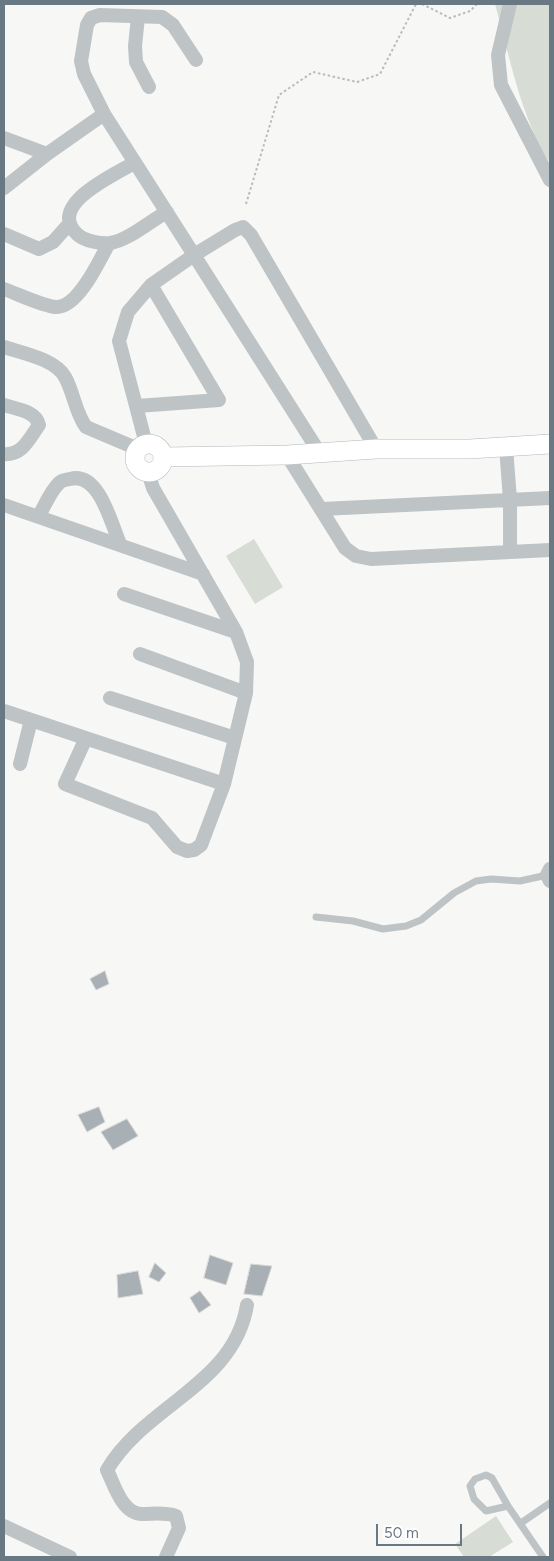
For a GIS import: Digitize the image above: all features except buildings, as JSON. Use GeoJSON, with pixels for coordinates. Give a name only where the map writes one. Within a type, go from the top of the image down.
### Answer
{"type":"FeatureCollection","features":[{"type":"Feature","properties":{"kind":"street"},"geometry":{"type":"LineString","coordinates":[[510,4],[498,55],[501,85],[550,180]]}},
{"type":"Feature","properties":{"kind":"street"},"geometry":{"type":"LineString","coordinates":[[196,60],[173,25],[162,17],[100,15],[91,18],[87,25],[82,62],[84,74],[104,114],[320,452]]}},
{"type":"Feature","properties":{"kind":"street"},"geometry":{"type":"LineString","coordinates":[[138,17],[135,46],[136,62],[149,87]]}},
{"type":"Feature","properties":{"kind":"street"},"geometry":{"type":"LineString","coordinates":[[4,188],[47,154],[104,114]]}},
{"type":"Feature","properties":{"kind":"street"},"geometry":{"type":"LineString","coordinates":[[4,138],[47,154]]}},
{"type":"Feature","properties":{"kind":"street"},"geometry":{"type":"LineString","coordinates":[[134,162],[78,198],[70,210],[70,223],[78,235],[92,241],[109,243],[122,238],[167,212]]}},
{"type":"Feature","properties":{"kind":"street"},"geometry":{"type":"LineString","coordinates":[[4,234],[39,249],[53,242],[70,223]]}},
{"type":"Feature","properties":{"kind":"street"},"geometry":{"type":"LineString","coordinates":[[164,456],[158,470],[148,472],[138,467],[136,462],[142,447],[137,406],[119,341],[128,312],[152,285],[194,255],[243,227],[251,235],[376,450]]}},
{"type":"Feature","properties":{"kind":"street"},"geometry":{"type":"LineString","coordinates":[[4,289],[54,307],[63,306],[72,300],[86,284],[109,243]]}},
{"type":"Feature","properties":{"kind":"street"},"geometry":{"type":"LineString","coordinates":[[137,406],[219,400],[152,285]]}},
{"type":"Feature","properties":{"kind":"street"},"geometry":{"type":"LineString","coordinates":[[4,347],[57,368],[65,377],[81,420],[86,427],[142,447],[156,445],[164,456]]}},
{"type":"Feature","properties":{"kind":"street"},"geometry":{"type":"LineString","coordinates":[[4,405],[35,417],[39,425],[20,452],[14,455],[4,454]]}},
{"type":"Feature","properties":{"kind":"street"},"geometry":{"type":"LineString","coordinates":[[164,456],[287,455],[320,452],[550,444]]}},
{"type":"Feature","properties":{"kind":"street"},"geometry":{"type":"LineString","coordinates":[[506,447],[510,500],[510,552]]}},
{"type":"Feature","properties":{"kind":"street"},"geometry":{"type":"LineString","coordinates":[[287,455],[345,548],[356,556],[371,559],[550,550]]}},
{"type":"Feature","properties":{"kind":"street"},"geometry":{"type":"LineString","coordinates":[[86,738],[65,784],[152,818],[177,847],[186,851],[194,850],[201,845],[224,784],[246,693],[246,662],[236,632],[153,488],[148,472]]}},
{"type":"Feature","properties":{"kind":"street"},"geometry":{"type":"LineString","coordinates":[[39,516],[51,493],[60,481],[75,477],[84,478],[93,485],[101,499],[120,544]]}},
{"type":"Feature","properties":{"kind":"street"},"geometry":{"type":"LineString","coordinates":[[322,509],[436,506],[550,498]]}},
{"type":"Feature","properties":{"kind":"street"},"geometry":{"type":"LineString","coordinates":[[4,505],[203,574]]}},
{"type":"Feature","properties":{"kind":"street"},"geometry":{"type":"LineString","coordinates":[[124,594],[236,632]]}},
{"type":"Feature","properties":{"kind":"street"},"geometry":{"type":"LineString","coordinates":[[140,654],[246,693]]}},
{"type":"Feature","properties":{"kind":"street"},"geometry":{"type":"LineString","coordinates":[[110,698],[235,738]]}},
{"type":"Feature","properties":{"kind":"street"},"geometry":{"type":"LineString","coordinates":[[4,712],[224,784]]}},
{"type":"Feature","properties":{"kind":"street"},"geometry":{"type":"LineString","coordinates":[[20,764],[31,720]]}},
{"type":"Feature","properties":{"kind":"street"},"geometry":{"type":"LineString","coordinates":[[166,1557],[179,1528],[176,1516],[168,1513],[139,1514],[130,1510],[118,1495],[107,1470],[114,1459],[157,1415],[194,1389],[228,1353],[238,1338],[246,1305]]}},
{"type":"Feature","properties":{"kind":"street"},"geometry":{"type":"LineString","coordinates":[[4,1526],[70,1557]]}},
{"type":"Feature","properties":{"kind":"lane"},"geometry":{"type":"LineString","coordinates":[[316,917],[353,921],[383,929],[406,926],[420,920],[454,893],[476,881],[491,879],[520,882],[549,875]]}},
{"type":"Feature","properties":{"kind":"lane"},"geometry":{"type":"LineString","coordinates":[[508,1506],[486,1511],[474,1499],[470,1486],[475,1479],[486,1475],[492,1478],[508,1506],[543,1557]]}},
{"type":"Feature","properties":{"kind":"lane"},"geometry":{"type":"LineString","coordinates":[[520,1523],[550,1503]]}},
{"type":"Feature","properties":{"kind":"path"},"geometry":{"type":"LineString","coordinates":[[246,204],[280,95],[312,72],[357,82],[380,74],[416,4]]}},
{"type":"Feature","properties":{"kind":"path"},"geometry":{"type":"LineString","coordinates":[[422,4],[450,18],[470,10],[478,4]]}},
{"type":"Feature","properties":{"kind":"shaded area"},"geometry":{"type":"Polygon","coordinates":[[[495,4],[550,4],[550,163],[523,106],[495,4]]]}},
{"type":"Feature","properties":{"kind":"shaded area"},"geometry":{"type":"Polygon","coordinates":[[[254,539],[283,587],[255,604],[226,556],[254,539]]]}},
{"type":"Feature","properties":{"kind":"shaded area"},"geometry":{"type":"Polygon","coordinates":[[[496,1516],[513,1542],[489,1557],[464,1557],[455,1544],[496,1516]]]}}]}
